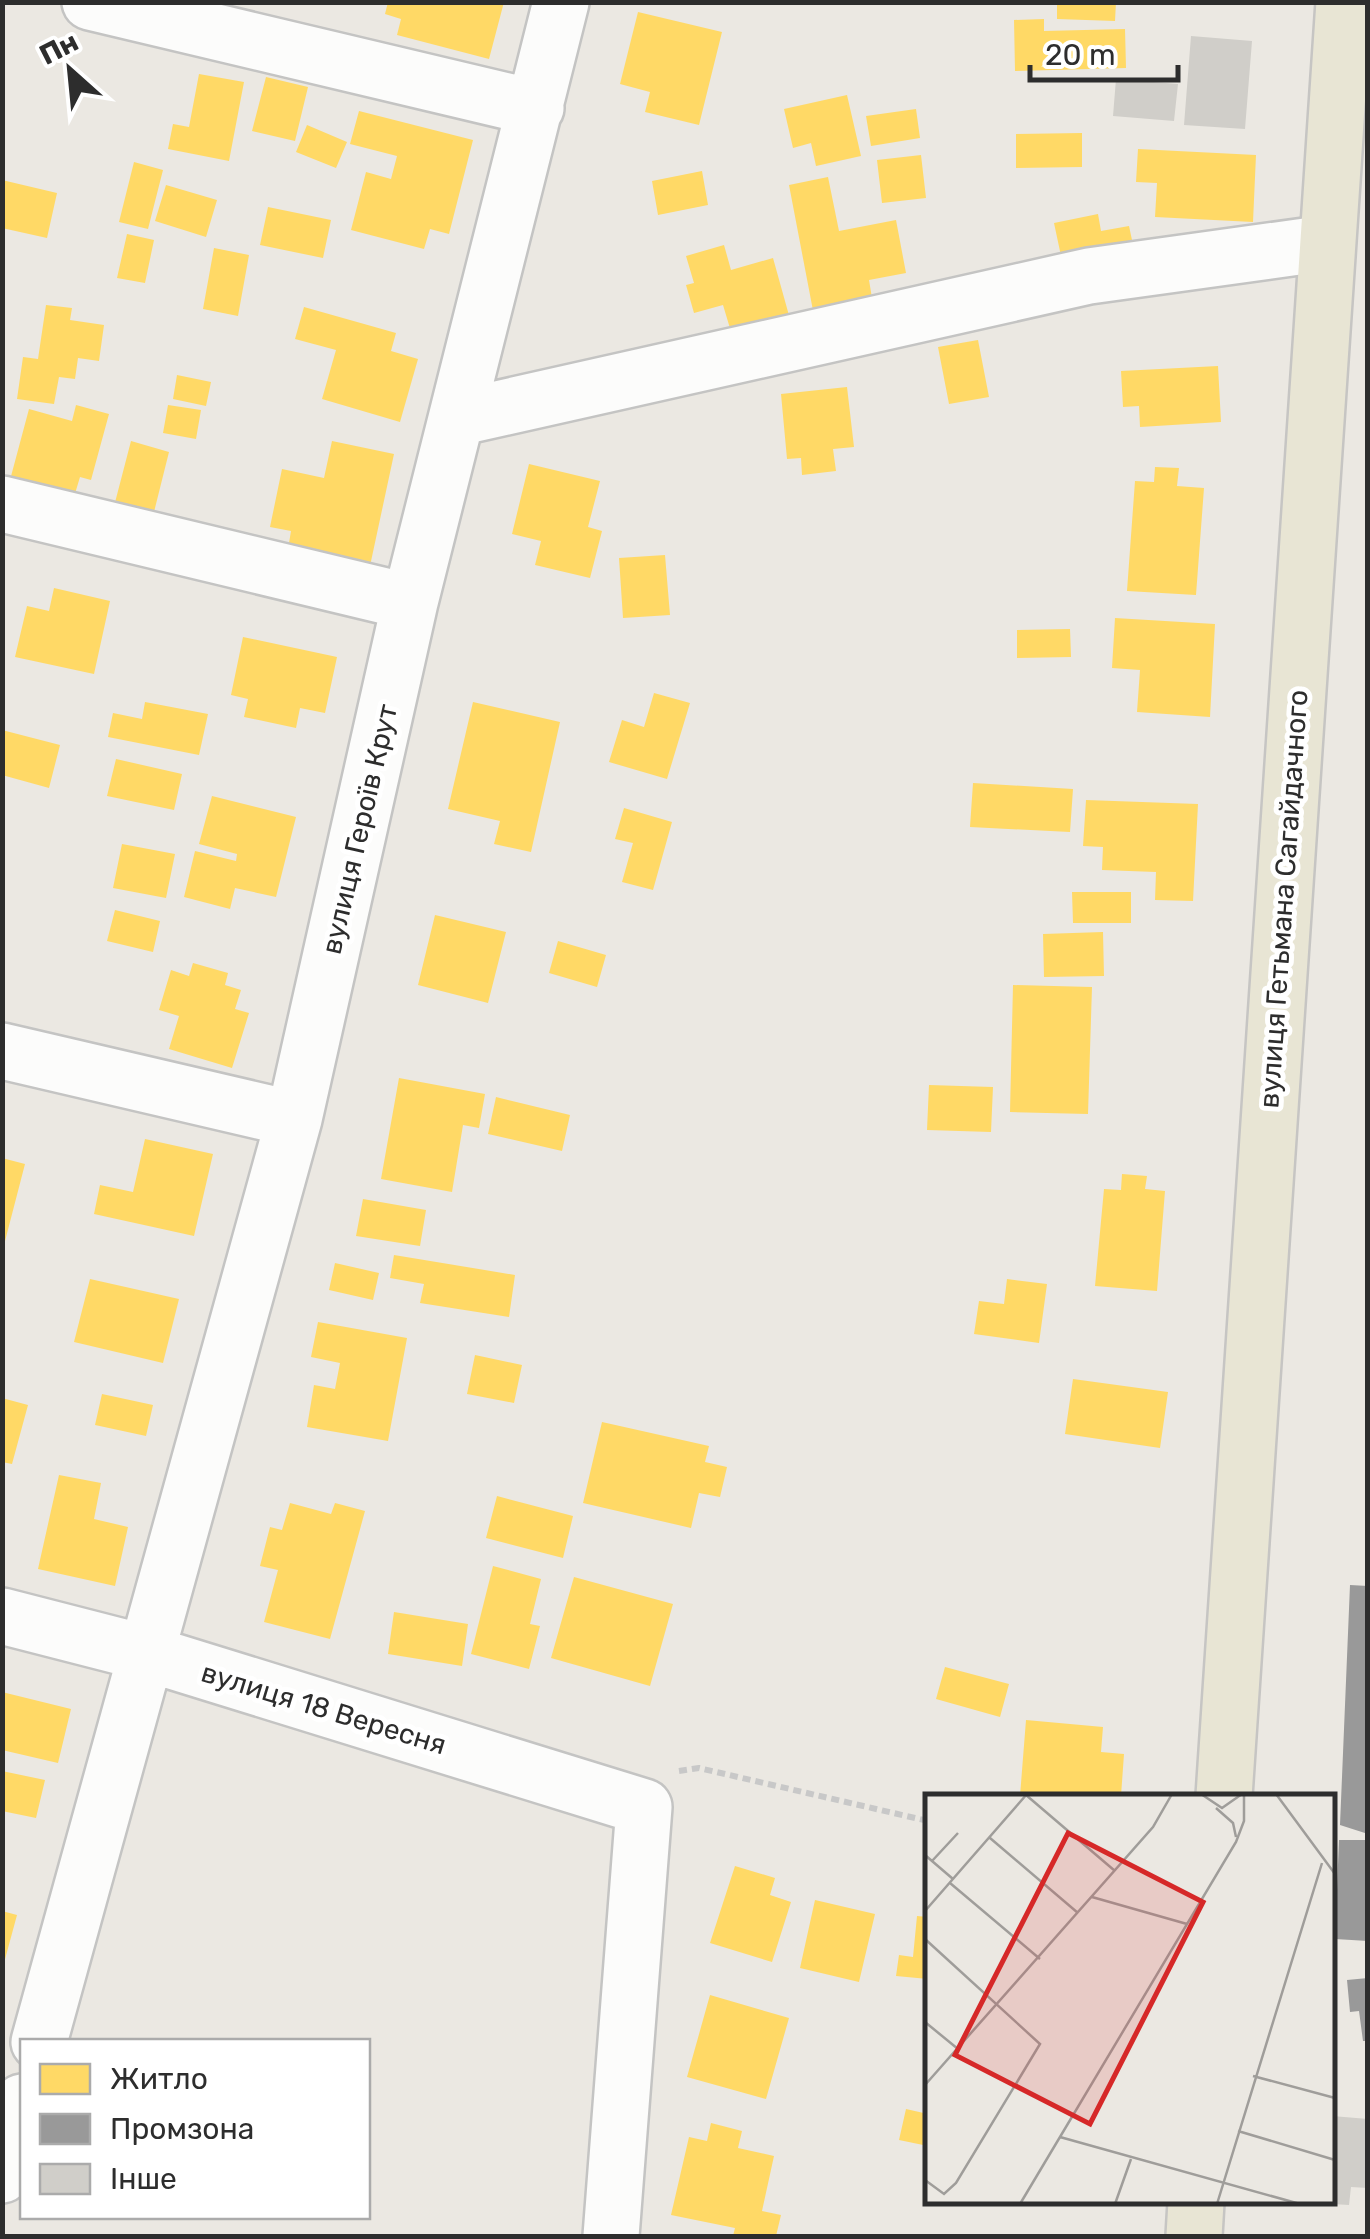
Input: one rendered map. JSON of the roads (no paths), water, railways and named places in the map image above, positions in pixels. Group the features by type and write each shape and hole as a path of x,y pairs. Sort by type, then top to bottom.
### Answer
{"main road":[{"name":"вулиця Гетьмана Сагайдачного","path":"1224,1794 1344,2"},
{"path":"1194,2236 1196,2204"}],"street":[{"path":"90,2 536,108"},
{"name":"вулиця Героїв Крут","path":"40,2039 294,1119 410,602 562,2"},
{"path":"457,418 1088,276 1327,243"},
{"path":"2,504 410,602"},
{"path":"2,1052 294,1119"},
{"name":"вулиця 18 Вересня","path":"2,1616 146,1653 644,1807 611,2236"},
{"path":"2,2175 20,2109"}]}
